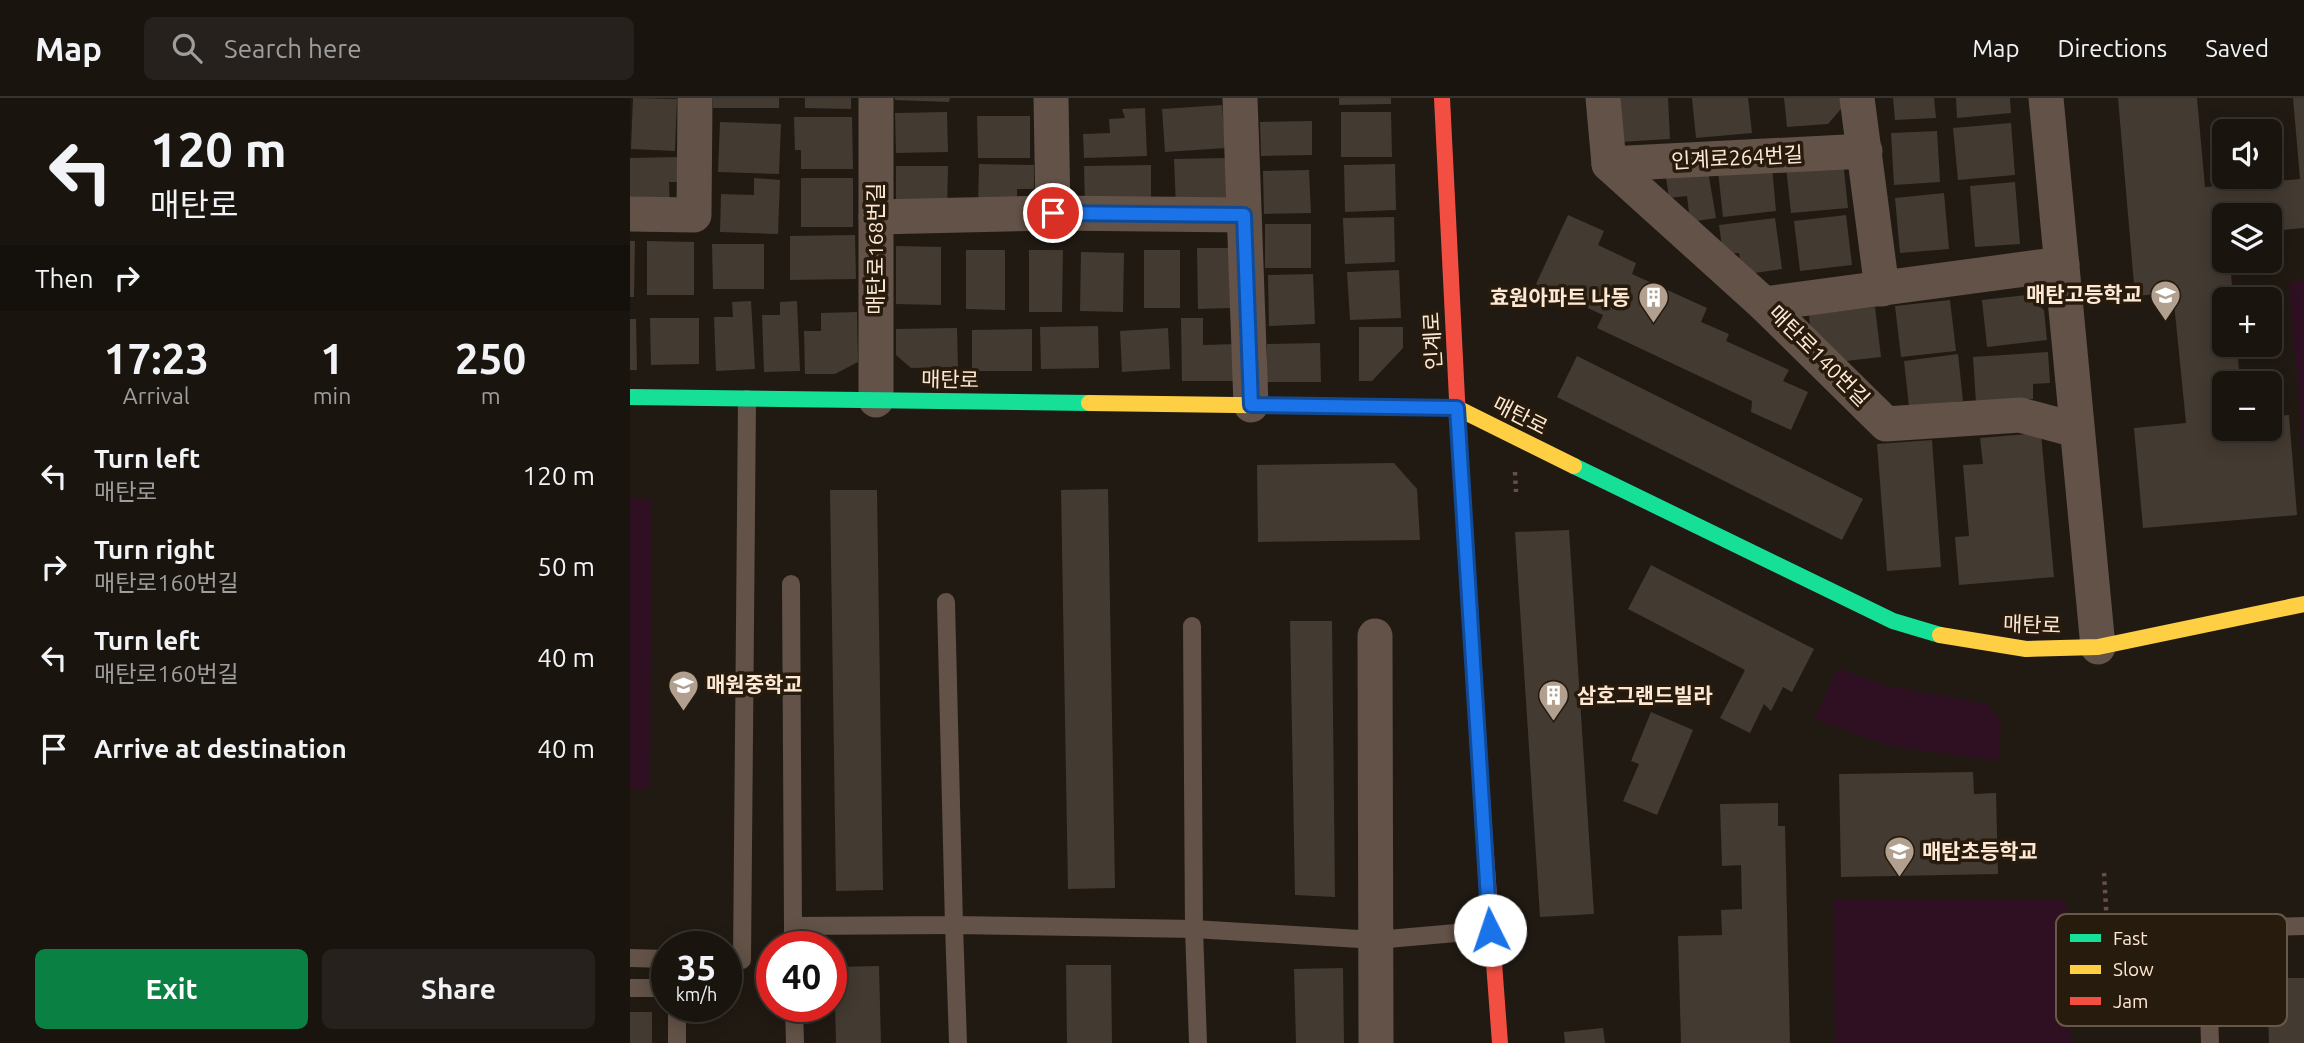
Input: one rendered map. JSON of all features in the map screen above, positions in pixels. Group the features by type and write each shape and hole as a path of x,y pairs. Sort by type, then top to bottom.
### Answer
{"street":[{"path":"630,214 694,215 695,98"},
{"name":"매탄로168번길","path":"876,98 876,400"},
{"path":"1051,98 1053,213"},
{"path":"1240,98 1251,405"},
{"name":"인계로","path":"1443,98 1457,408 1490,930 1500,1043"},
{"path":"1604,98 1609,164 1764,304"},
{"path":"1857,98 1882,289"},
{"path":"2046,98 2098,647"},
{"name":"인계로264번길","path":"1609,164 1865,151"},
{"path":"876,218 1053,213 1244,215"},
{"name":"매탄로140번길","path":"1764,304 2062,264"},
{"name":"매탄로140번길","path":"1764,304 1886,424 2020,415 2076,430"},
{"name":"매탄로","path":"630,397 1457,408 1686,523 1894,621 1952,639 2026,649 2098,647 2304,604"},
{"path":"1375,636 1376,1043"}],"lane":[{"path":"742,960 747,399"},
{"path":"791,584 793,931"},
{"path":"946,602 958,1043"},
{"path":"1192,626 1194,929 1198,1043"},
{"path":"793,926 954,925 1194,929 1376,940 1490,930"},
{"path":"630,958 651,959"},
{"path":"630,988 651,988"},
{"path":"677,1022 677,1043"},
{"path":"794,1022 795,1043"}],"path":[{"path":"2104,873 2106,914"}],"shaded area":[{"path":"2304,280 2304,462 2289,282"},
{"path":"630,498 652,499 650,790 630,790"},
{"path":"1838,668 1887,686 1987,704 2001,722 1998,761 1891,746 1814,719"},
{"path":"1833,900 2066,900 2066,914 2056,914 2056,1026 2070,1026 2071,1043 1835,1043"}],"building":[{"path":"633,98 677,99 675,151 631,149"},
{"path":"713,98 779,98 779,108 713,108"},
{"path":"805,98 851,98 851,109 805,108"},
{"path":"895,98 950,98 949,102"},
{"path":"1339,98 1391,98 1391,104 1339,105"},
{"path":"1617,98 1668,98 1670,139 1620,142"},
{"path":"1692,98 1748,98 1752,133 1696,138"},
{"path":"1784,98 1846,98 1846,103 1828,124 1787,127"},
{"path":"1893,98 1934,98 1936,118 1895,120"},
{"path":"1956,98 2010,98 2011,113 1957,118"},
{"name":"매탄고등학교","path":"2118,98 2197,98 2205,187 2282,189 2282,181 2300,179 2293,98 2304,98 2304,228 2282,230 2282,203 2212,203 2212,273 2231,273 2232,287 2212,287 2212,357 2238,357 2239,371 2212,371 2212,441 2282,441 2282,416 2289,415 2297,515 2143,528 2134,428 2186,423 2173,293 2135,296"},
{"path":"1222,105 1226,148 1165,152 1162,109"},
{"path":"1145,108 1147,156 1084,158 1083,134 1110,133 1109,119 1125,118 1122,109"},
{"path":"947,112 948,152 896,153 895,113"},
{"path":"1341,112 1391,112 1392,157 1341,157"},
{"path":"977,116 1030,116 1030,158 978,158"},
{"path":"794,117 852,117 853,169 801,169 801,150 795,150"},
{"path":"1312,121 1312,155 1261,156 1260,122"},
{"path":"720,122 781,124 779,174 718,172"},
{"path":"2011,123 2015,175 1958,180 1953,128"},
{"path":"1937,131 1940,182 1894,185 1891,133"},
{"path":"678,157 679,182 669,182 670,209 630,209 630,158"},
{"path":"1227,158 1228,198 1176,208 1174,159"},
{"path":"1843,161 1848,208 1791,213 1786,167"},
{"path":"979,164 1034,165 1034,189 1017,189 1017,198 978,209"},
{"path":"1395,164 1396,210 1345,212 1344,165"},
{"path":"1151,165 1151,204 1085,205 1084,166"},
{"path":"896,166 948,166 947,210 896,209"},
{"path":"1772,166 1776,211 1723,217 1718,171"},
{"path":"1309,170 1311,213 1264,214 1263,171"},
{"path":"1708,171 1716,218 1690,222 1687,196 1669,198 1666,177"},
{"path":"754,178 780,180 778,234 720,232 721,194 754,195"},
{"path":"801,178 853,178 853,227 801,227"},
{"path":"2015,182 2020,244 1975,247 1970,186"},
{"path":"1944,193 1949,249 1900,253 1895,198"},
{"name":"효원아파트 나동","path":"1568,215 1604,231 1598,245 1636,263 1632,274 1707,308 1701,322 1729,334 1726,341 1789,370 1783,381 1808,392 1791,430 1751,412 1752,401 1597,328 1603,315 1536,284"},
{"path":"1846,215 1852,265 1800,271 1794,221"},
{"path":"1394,217 1395,262 1345,264 1343,218"},
{"path":"1775,218 1782,269 1742,275 1739,253 1723,254 1719,225"},
{"path":"1265,224 1311,224 1311,268 1265,268"},
{"path":"855,235 856,279 790,280 790,236"},
{"path":"630,241 635,241 634,297 630,297"},
{"path":"647,241 694,242 694,295 647,295"},
{"path":"712,244 764,244 764,289 713,289"},
{"path":"896,246 941,247 941,305 896,304"},
{"path":"1197,248 1230,248 1231,308 1198,309"},
{"path":"966,250 1005,250 1005,310 966,309"},
{"path":"1029,250 1063,250 1062,312 1029,312"},
{"path":"1144,250 1180,250 1180,308 1144,308"},
{"path":"1081,252 1124,253 1123,312 1080,311"},
{"path":"1399,270 1401,318 1350,320 1347,272"},
{"path":"1313,274 1315,324 1269,326 1268,275"},
{"path":"2027,295 2044,310 2047,340 1987,347 1982,300"},
{"path":"1950,300 1956,351 1901,357 1895,306"},
{"path":"751,301 755,369 716,371 714,317 733,317 732,302"},
{"path":"797,301 800,371 764,372 762,315 780,315 780,302"},
{"path":"1875,307 1881,357 1837,362 1811,334 1809,315"},
{"path":"857,312 858,362 835,374 805,374 804,331 821,331 821,313"},
{"path":"650,318 699,318 699,364 651,365"},
{"path":"1181,318 1203,318 1203,345 1237,344 1237,381 1182,381"},
{"path":"630,319 636,319 637,370 630,370"},
{"path":"1098,326 1099,368 1041,369 1040,327"},
{"path":"1359,327 1403,327 1403,348 1372,381 1359,381"},
{"path":"957,328 958,367 911,368 896,355 896,329"},
{"path":"1168,328 1170,369 1122,372 1120,331"},
{"path":"1032,329 1032,371 972,371 972,330"},
{"path":"1320,343 1321,382 1267,382 1267,344"},
{"path":"2048,352 2050,383 2033,384 2033,399 1976,403 1973,357"},
{"path":"1958,354 1963,401 1909,407 1904,361"},
{"path":"1577,356 1863,499 1842,540 1557,397"},
{"path":"2041,433 2054,577 1959,585 1955,537 1969,536 1963,465 1983,464 1980,438"},
{"path":"1932,440 1941,567 1887,571 1877,444"},
{"path":"1394,463 1417,489 1420,540 1258,542 1257,465"},
{"path":"1108,489 1115,888 1068,889 1061,490"},
{"path":"830,490 877,490 883,890 836,891"},
{"name":"삼호그랜드빌라","path":"1569,530 1594,914 1540,917 1515,532"},
{"path":"1651,565 1814,649 1792,692 1783,687 1771,711 1764,704 1750,733 1720,718 1745,670 1628,609"},
{"path":"1290,621 1332,621 1335,897 1295,895"},
{"name":"삼호그랜드빌라","path":"1651,712 1693,730 1657,815 1623,801 1639,764 1631,761"},
{"path":"1973,772 1974,794 1996,793 1998,874 1841,877 1839,774"},
{"path":"1778,803 1778,826 1785,826 1790,1043 1681,1043 1678,936 1722,935 1721,910 1742,909 1741,865 1722,866 1720,804"},
{"path":"1066,965 1111,965 1112,1043 1067,1043"},
{"path":"879,966 881,1043 836,1043 835,1022 847,1022 847,967"},
{"path":"1343,968 1344,1043 1296,1043 1294,969"},
{"path":"2287,978 2304,978 2304,1043 2269,1043 2268,1026 2287,1026"},
{"path":"630,1012 651,1012 652,1043 630,1043"},
{"path":"1603,1028 1605,1043 1565,1043 1564,1032"}],"traffic: fast":[{"path":"630,397 1089,403"},
{"path":"1574,466 1893,621 1940,635"}],"traffic: slow":[{"path":"1089,403 1457,408 1574,466"},
{"path":"1458,419 1481,789"},
{"path":"1940,635 2026,649 2098,647 2304,604"}],"traffic: jam":[{"path":"1442,98 1458,419"},
{"path":"1481,789 1500,1043"}],"place":[{"name":"매탄고등학교","path":"2165,322"},
{"name":"효원아파트 나동","path":"1653,325"},
{"name":"매원중학교","path":"683,712"},
{"name":"삼호그랜드빌라","path":"1554,723"},
{"name":"매탄초등학교","path":"1899,879"}],"route":[{"path":"1053,213 1244,215 1251,405 1457,408 1490,930"}]}
